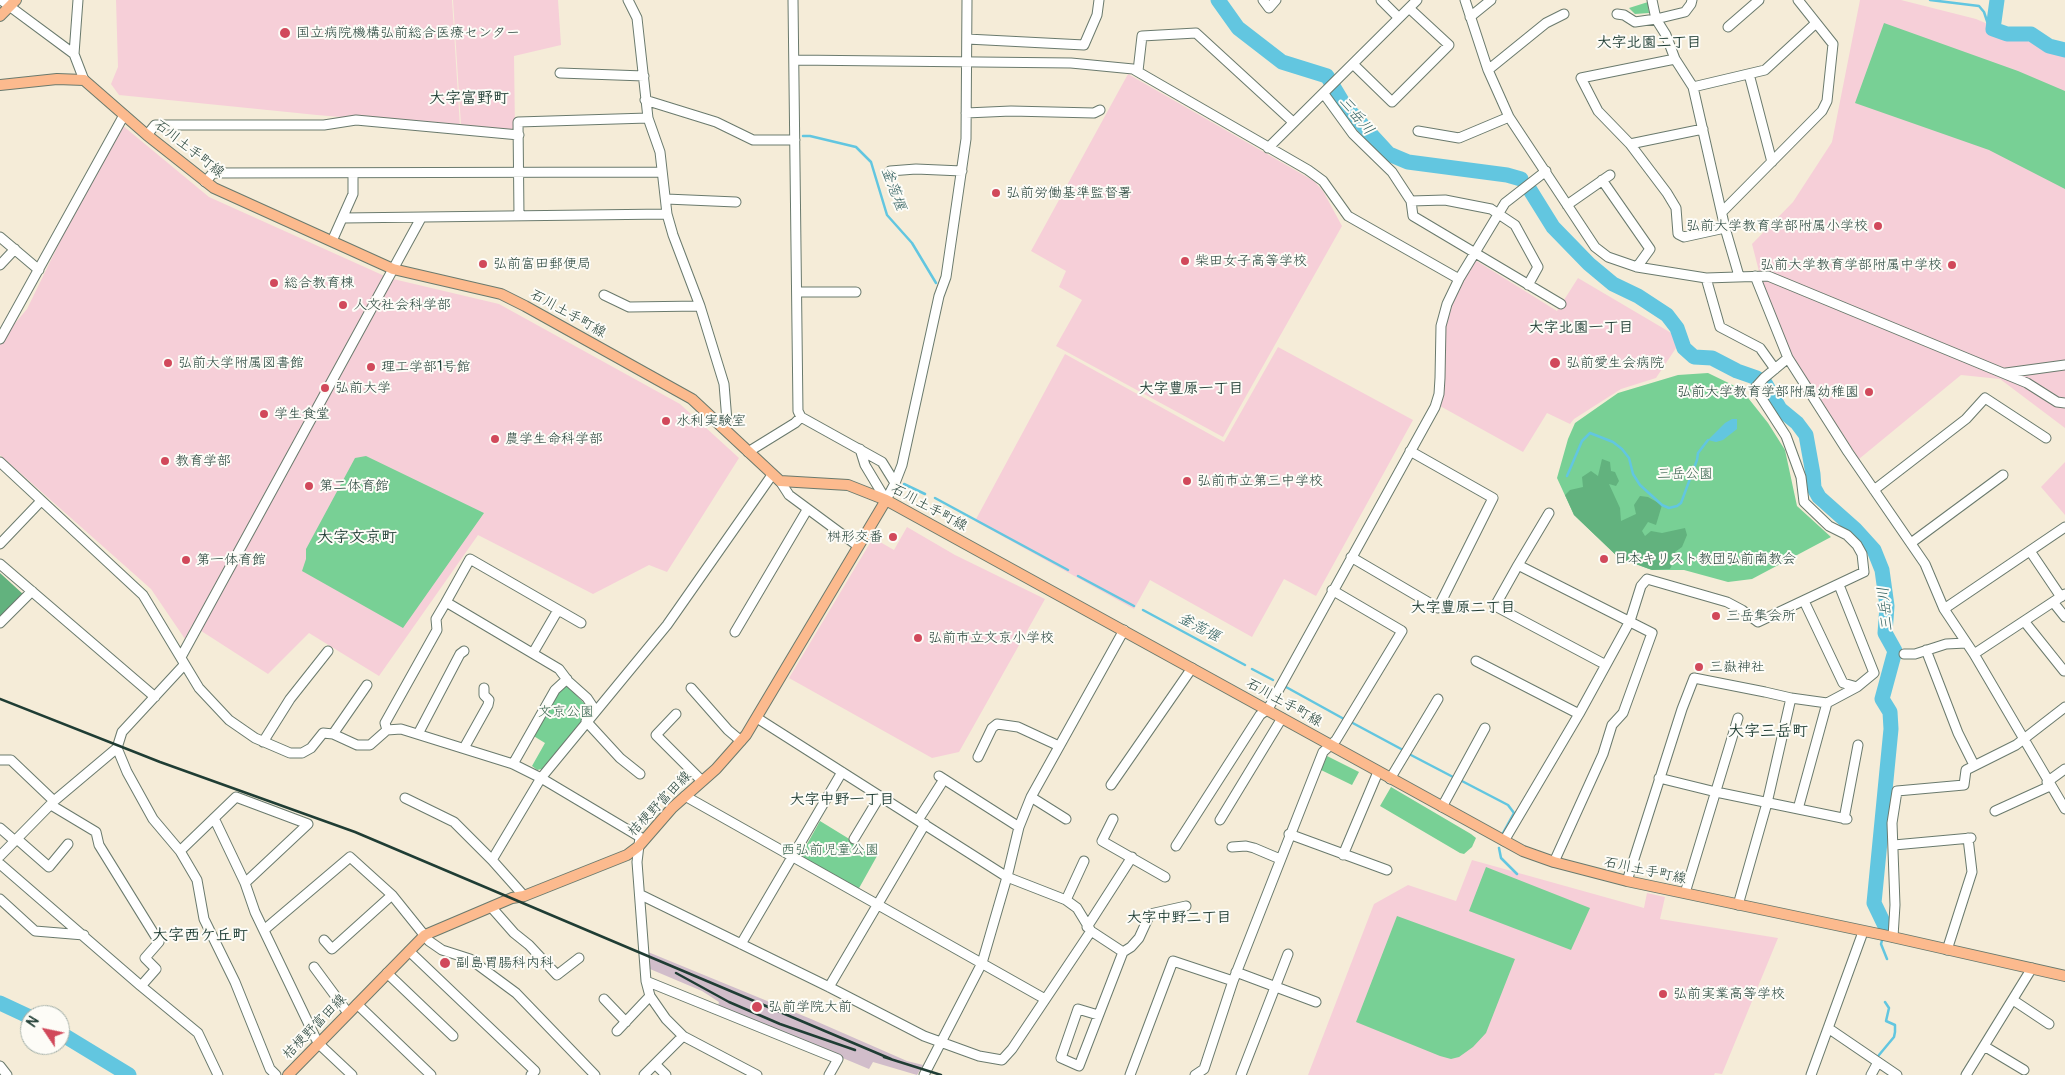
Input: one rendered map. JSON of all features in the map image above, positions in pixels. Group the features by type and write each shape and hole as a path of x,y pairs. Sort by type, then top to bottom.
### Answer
{"main road":[{"path":"0,16 9,2"},
{"path":"0,85 49,79 84,80"},
{"name":"石川土手町線","path":"84,80 147,135 214,188 393,269 501,294 525,306 679,390 692,399 776,478 848,485 886,500 1523,851 1554,862 1627,881 1891,937"},
{"name":"桔梗野富田線","path":"288,1075 408,950 425,935 512,898 524,896 627,855 640,846 672,808 702,781 741,741 757,718 886,500"},
{"path":"1891,937 2065,976"}],"street":[{"path":"78,0 74,54 84,80"},
{"path":"628,0 637,18 645,100 648,118 660,152 667,214 672,236 700,306 724,384 727,421 723,428"},
{"path":"793,0 798,411 801,417 882,462 895,483"},
{"path":"886,500 902,465 939,296 946,277 966,139 968,0"},
{"path":"967,39 1084,44 1097,15 1099,0"},
{"path":"1263,0 1269,8 1276,0"},
{"path":"1381,0 1399,18"},
{"path":"1268,148 1417,0"},
{"path":"1465,0 1488,70 1509,117 1595,247 1608,257 1637,267 1706,278 1768,276 2027,383 2057,402 2065,403"},
{"path":"1470,17 1491,0"},
{"path":"1652,0 1656,19 1666,35 1675,59 1693,87 1725,228 1739,276"},
{"path":"1617,14 1624,15 1634,22 1656,19 1688,10 1692,0"},
{"path":"1728,27 1759,0"},
{"path":"1722,212 1822,111 1827,101 1833,44 1798,0"},
{"path":"9,2 74,54"},
{"path":"1353,64 1392,102 1449,45 1408,8"},
{"path":"1488,70 1546,23 1564,14"},
{"path":"1693,87 1765,70 1816,23"},
{"path":"1138,71 1142,36 1196,33 1293,122"},
{"path":"1675,59 1581,78 1598,111 1630,144 1653,172 1676,208 1678,234 1684,237 1725,228"},
{"path":"794,60 1071,63 1126,67 1138,71 1323,181 1348,216 1459,279"},
{"path":"560,74 644,76"},
{"path":"1749,74 1772,162"},
{"path":"1330,88 1354,134 1392,172 1411,201 1413,216 1561,304"},
{"path":"645,100 716,122 753,140 795,140"},
{"path":"966,113 1011,111 1094,114 1100,110"},
{"path":"0,339 124,114"},
{"path":"1418,131 1458,138 1509,117"},
{"path":"519,216 518,122 648,118"},
{"path":"147,135 155,125 324,125 356,120 519,135"},
{"path":"1630,144 1703,129"},
{"path":"890,170 962,171"},
{"path":"1176,846 1260,715 1268,709 1332,590 1435,407 1439,394 1441,326 1447,304 1459,279 1505,203 1546,171"},
{"path":"205,182 213,173 662,172"},
{"path":"332,241 353,194 353,173"},
{"path":"1567,205 1606,178 1650,249 1637,267"},
{"path":"666,199 736,202"},
{"path":"1411,201 1445,200 1491,209 1514,225 1538,267 1528,285"},
{"path":"343,218 667,214"},
{"path":"0,856 52,803 117,748 122,732 155,697 183,661 421,218"},
{"path":"0,237 39,270"},
{"path":"0,264 15,249"},
{"path":"1755,276 1788,358 1925,564 1944,609 1974,654 2048,784 2065,809"},
{"path":"1706,278 1720,327 1760,348 1775,369"},
{"path":"797,292 856,292"},
{"path":"604,295 630,307 700,306"},
{"path":"1504,841 1606,665 1630,621 1641,586 1647,579 1727,602 1758,622 1864,572 1862,554 1847,535 1829,526 1804,502 1801,478 1786,436 1755,388 1788,358"},
{"path":"2003,373 2065,365"},
{"path":"1874,490 1966,419 1985,398 2046,438"},
{"path":"748,452 795,423 801,417"},
{"path":"860,449 865,465 886,500"},
{"path":"1351,557 1438,608 1493,498 1410,451"},
{"path":"0,462 143,595 199,688 229,720 255,738 290,753 302,753 311,748 323,733 333,734 357,745 370,745 387,730 400,729 514,764 640,837 637,862 646,981 650,996 666,1019 683,1036 758,1075"},
{"path":"1911,544 2003,475"},
{"path":"492,860 541,778 595,710 667,625 776,478 789,495 807,510 858,546"},
{"path":"0,544 42,501"},
{"path":"735,632 807,510"},
{"path":"1549,514 1495,606 1606,665"},
{"path":"1944,609 2065,527"},
{"path":"2030,551 2060,598 2065,617"},
{"path":"387,730 385,723 437,630 436,619 470,558 581,623"},
{"path":"0,564 155,697"},
{"path":"1518,565 1652,633 1623,712 1612,725 1603,754 1554,862"},
{"path":"1627,881 1682,708 1694,678 1827,704 1857,687 1874,673 1839,585"},
{"path":"1195,1075 1204,1069 1234,976 1323,752 1336,740 1402,631 1332,590"},
{"path":"0,623 32,592"},
{"path":"1974,654 2060,598"},
{"path":"1804,601 1843,682 1857,687"},
{"path":"446,602 558,668 587,698 595,710"},
{"path":"534,653 558,610"},
{"path":"2024,621 2064,671"},
{"path":"924,1075 982,963 1007,878 1019,827 1031,797 1124,630"},
{"path":"1904,654 1915,654 1946,644 1966,643"},
{"path":"1926,650 1958,732 1974,765"},
{"path":"263,742 290,699 328,651"},
{"path":"418,734 460,654 464,651"},
{"path":"1476,661 1579,714"},
{"path":"1111,785 1192,668"},
{"path":"514,764 555,690 567,679"},
{"path":"333,734 367,685"},
{"path":"464,748 488,705 489,700 484,694 484,688"},
{"path":"692,688 728,730 741,741"},
{"path":"1738,905 1767,803 1792,698"},
{"path":"1390,779 1438,699"},
{"path":"1798,810 1827,704"},
{"path":"1891,937 1895,905 1892,823 1897,791 1964,785 1966,770 2016,745 2065,707"},
{"path":"676,714 656,735 702,781"},
{"path":"757,718 1007,878 1066,900 1077,908 1089,929 1123,952"},
{"path":"1220,820 1282,718"},
{"path":"1685,893 1738,718"},
{"path":"586,721 620,758 640,774"},
{"path":"978,757 992,728 996,724 1018,726 1059,746"},
{"path":"1442,807 1485,728"},
{"path":"1659,778 1846,819 1858,745"},
{"path":"117,748 127,772 153,819 180,851 198,880 204,919 235,982 270,1068 276,1075"},
{"path":"0,760 10,760 52,803 96,832 98,844 159,942 146,958 156,969 141,986"},
{"path":"1995,811 2048,784 2065,769"},
{"path":"741,944 842,772"},
{"path":"1343,855 1378,772"},
{"path":"829,987 877,906 921,822 940,780 1019,827"},
{"path":"685,796 877,906 1045,999"},
{"path":"854,839 880,796"},
{"path":"180,851 236,797 308,824 245,883"},
{"path":"1031,797 1066,819"},
{"path":"405,798 454,822 524,896"},
{"path":"214,818 245,883 264,930 319,1044 352,1075"},
{"path":"1113,819 1102,841 1165,877"},
{"path":"0,828 49,867 68,844"},
{"path":"1289,834 1387,870"},
{"path":"1894,845 1969,838 1972,872 1947,950"},
{"path":"1232,847 1246,846 1254,848 1280,859"},
{"path":"264,930 350,857 392,895 428,941 442,950 470,959 516,993 595,1075"},
{"path":"641,895 924,1036 979,1056 1002,1060 1012,1049 1045,999 1132,857"},
{"path":"1066,900 1084,861"},
{"path":"0,864 198,1033 218,1075"},
{"path":"324,940 332,949 392,895"},
{"path":"0,899 35,931 84,935"},
{"path":"1098,1014 1078,1009 1061,1058 1079,1066 1123,952 1131,948 1139,938 1150,914 1186,906"},
{"path":"492,908 514,933 529,945 557,975 579,958"},
{"path":"1811,1075 1863,932"},
{"path":"408,950 535,1071 531,1075"},
{"path":"1241,1075 1288,954"},
{"path":"1130,1075 1172,961 1275,987 1316,1002"},
{"path":"314,967 348,1013"},
{"path":"1966,1075 2032,968"},
{"path":"387,973 453,1036"},
{"path":"646,981 838,1059 830,1075"},
{"path":"617,1031 650,996"},
{"path":"604,999 626,1022"},
{"path":"2012,1000 2049,1024"},
{"path":"357,1004 431,1075"},
{"path":"1828,1028 1897,1075"},
{"path":"644,1075 683,1036"},
{"path":"1984,1046 2024,1070"},
{"path":"1872,1075 1878,1062"},
{"path":"655,1064 666,1075"},
{"path":"0,1066 8,1075"}],"shaded area":[{"name":"国立病院機構弘前総合医療センター","path":"116,0 452,0 460,127 119,95 111,84 118,67"},
{"path":"453,0 558,0 561,45 514,56 515,131 461,125"},
{"path":"1860,0 1901,0 1976,19 2065,57 2065,428 2000,379 1961,375 1859,459 1792,356 1764,291 1752,244 1793,202 1832,142"},
{"name":"柴田女子高等学校","path":"1128,74 1314,181 1323,191 1342,226 1223,437 1056,346 1082,300 1059,287 1066,271 1031,251"},
{"name":"弘前大学","path":"122,125 209,197 389,278 499,304 680,404 739,458 667,572 649,565 593,594 478,535 379,676 309,633 268,674 192,625 185,639 151,589 0,455 0,341 27,309 92,176"},
{"name":"弘前愛生会病院","path":"1475,260 1557,311 1578,278 1673,334 1676,348 1656,378 1621,389 1574,419 1570,424 1547,413 1523,452 1440,406 1445,378 1445,328 1454,299 1463,279"},
{"name":"弘前市立第三中学校","path":"1278,347 1413,420 1316,596 1284,579 1252,637 1150,580 1134,609 975,521 1065,354 1224,442"},
{"path":"2065,462 2065,515 2041,487"},
{"name":"弘前市立文京小学校","path":"907,527 955,555 1045,599 959,752 932,758 789,678 873,538 894,550"},
{"path":"1472,860 1644,908 1647,893 1665,897 1660,919 1778,938 1722,1074 1308,1075 1374,904 1408,885 1456,901"},
{"name":"弘前学院大前","path":"648,952 907,1061 923,1065 917,1075 873,1062 869,1069 718,1006 719,1002 702,991 650,969"}],"green space":[{"path":"1648,2 1649,13 1635,14 1629,8"},
{"path":"1884,23 2018,71 2065,91 2065,189 1989,150 1855,103"},
{"name":"三岳公園","path":"1708,373 1741,389 1768,423 1785,450 1797,506 1831,537 1752,579 1728,582 1684,570 1652,570 1619,558 1574,515 1557,478 1568,439 1575,423 1618,393 1678,375"},
{"path":"366,456 484,513 403,628 302,571 306,559 306,549 355,458"},
{"path":"1602,459 1610,462 1611,471 1615,472 1619,481 1616,486 1609,484 1620,508 1621,521 1636,514 1634,505 1640,496 1648,497 1662,505 1656,525 1648,522 1642,531 1645,536 1651,531 1662,533 1685,528 1687,535 1682,547 1675,552 1676,558 1670,569 1652,570 1619,558 1574,515 1565,495 1570,490 1583,487 1582,477 1591,471 1598,476"},
{"path":"0,573 24,595 0,619"},
{"name":"文京公園","path":"563,686 567,686 589,708 589,712 542,769 537,770 532,766 545,743 532,735 557,692"},
{"path":"1327,756 1359,772 1352,785 1321,770"},
{"path":"1391,787 1471,834 1476,838 1472,847 1464,854 1460,853 1380,806"},
{"name":"西弘前児童公園","path":"820,821 877,856 858,890 804,858 802,853"},
{"path":"1486,867 1590,908 1571,950 1469,911"},
{"path":"1397,916 1515,959 1486,1033 1473,1047 1459,1057 1451,1059 1440,1056 1356,1022"}],"water":[{"path":"1732,419 1737,419 1737,429 1723,440 1716,442 1708,440 1725,423"}],"waterway":[{"name":"三岳川","path":"1218,0 1238,28 1282,62 1327,76 1345,106 1389,154 1408,162 1507,175 1521,179"},
{"path":"1930,0 1979,6 1984,12 1988,24 1993,29"},
{"path":"1997,0 1993,29 2007,34 2031,34 2049,46 2065,50"},
{"name":"釜萢堰","path":"803,136 856,147 871,162 887,215 912,243 936,283"},
{"name":"三岳川","path":"1530,190 1553,227 1589,264 1613,284 1638,296 1667,315 1677,328 1684,348 1694,357 1712,358 1737,371 1757,378"},
{"name":"三岳川","path":"1765,383 1780,409 1797,423 1806,435 1814,488 1819,497 1855,529 1874,550 1882,570 1887,606 1885,633 1895,651 1882,699 1890,712 1891,729 1874,903 1886,928"},
{"path":"1567,476 1582,441 1590,433 1613,442 1622,449 1629,458 1633,474 1640,485 1662,505 1669,508 1677,506 1681,503 1698,453 1708,440"},
{"name":"釜萢堰","path":"904,484 925,494"},
{"name":"釜萢堰","path":"935,498 1068,570"},
{"name":"釜萢堰","path":"1078,576 1134,606"},
{"name":"釜萢堰","path":"1143,610 1245,665"},
{"name":"釜萢堰","path":"1252,669 1273,680"},
{"name":"釜萢堰","path":"1286,687 1344,719"},
{"name":"釜萢堰","path":"1349,721 1403,750"},
{"name":"釜萢堰","path":"1409,754 1455,778"},
{"name":"釜萢堰","path":"1460,780 1508,805 1514,813 1503,833"},
{"name":"釜萢堰","path":"1499,848 1501,858 1517,874"},
{"path":"1883,937 1881,944 1887,959"},
{"path":"1879,1055 1894,1037 1895,1032 1895,1025 1886,1021 1889,1008 1885,1002"},
{"path":"0,1003 20,1012"},
{"path":"70,1039 129,1075"}],"railway":[{"path":"0,699 160,762 355,832 891,1059"},
{"path":"676,973 729,1002 780,1024 855,1050"},
{"path":"884,1057 941,1075"}],"place":[{"name":"国立病院機構弘前総合医療センター","path":"285,33"},
{"name":"弘前労働基準監督署","path":"996,193"},
{"name":"弘前大学教育学部附属小学校","path":"1878,226"},
{"name":"柴田女子高等学校","path":"1185,261"},
{"name":"弘前富田郵便局","path":"483,264"},
{"name":"弘前大学教育学部附属中学校","path":"1952,265"},
{"name":"総合教育棟","path":"274,283"},
{"name":"人文社会科学部","path":"343,305"},
{"name":"弘前大学附属図書館","path":"168,363"},
{"name":"弘前愛生会病院","path":"1555,363"},
{"name":"理工学部1号館","path":"371,367"},
{"name":"弘前大学","path":"325,388"},
{"name":"弘前大学教育学部附属幼稚園","path":"1869,392"},
{"name":"学生食堂","path":"264,414"},
{"name":"水利実験室","path":"666,421"},
{"name":"農学生命科学部","path":"495,439"},
{"name":"教育学部","path":"165,461"},
{"name":"弘前市立第三中学校","path":"1187,481"},
{"name":"第二体育館","path":"309,486"},
{"name":"桝形交番","path":"893,537"},
{"name":"日本キリスト教団弘前南教会","path":"1604,559"},
{"name":"第一体育館","path":"186,560"},
{"name":"三岳集会所","path":"1716,616"},
{"name":"弘前市立文京小学校","path":"918,638"},
{"name":"三嶽神社","path":"1699,667"},
{"name":"副島胃腸科内科","path":"445,963"},
{"name":"弘前実業高等学校","path":"1663,994"},
{"name":"弘前学院大前","path":"757,1007"}],"district":[{"name":"大字北園二丁目","path":"1649,43"},
{"name":"大字富野町","path":"469,99"},
{"name":"大字北園一丁目","path":"1581,328"},
{"name":"大字豊原一丁目","path":"1191,389"},
{"name":"大字文京町","path":"357,538"},
{"name":"大字豊原二丁目","path":"1463,608"},
{"name":"大字三岳町","path":"1768,732"},
{"name":"大字中野一丁目","path":"842,800"},
{"name":"大字中野二丁目","path":"1179,918"},
{"name":"大字西ケ丘町","path":"200,936"}]}
